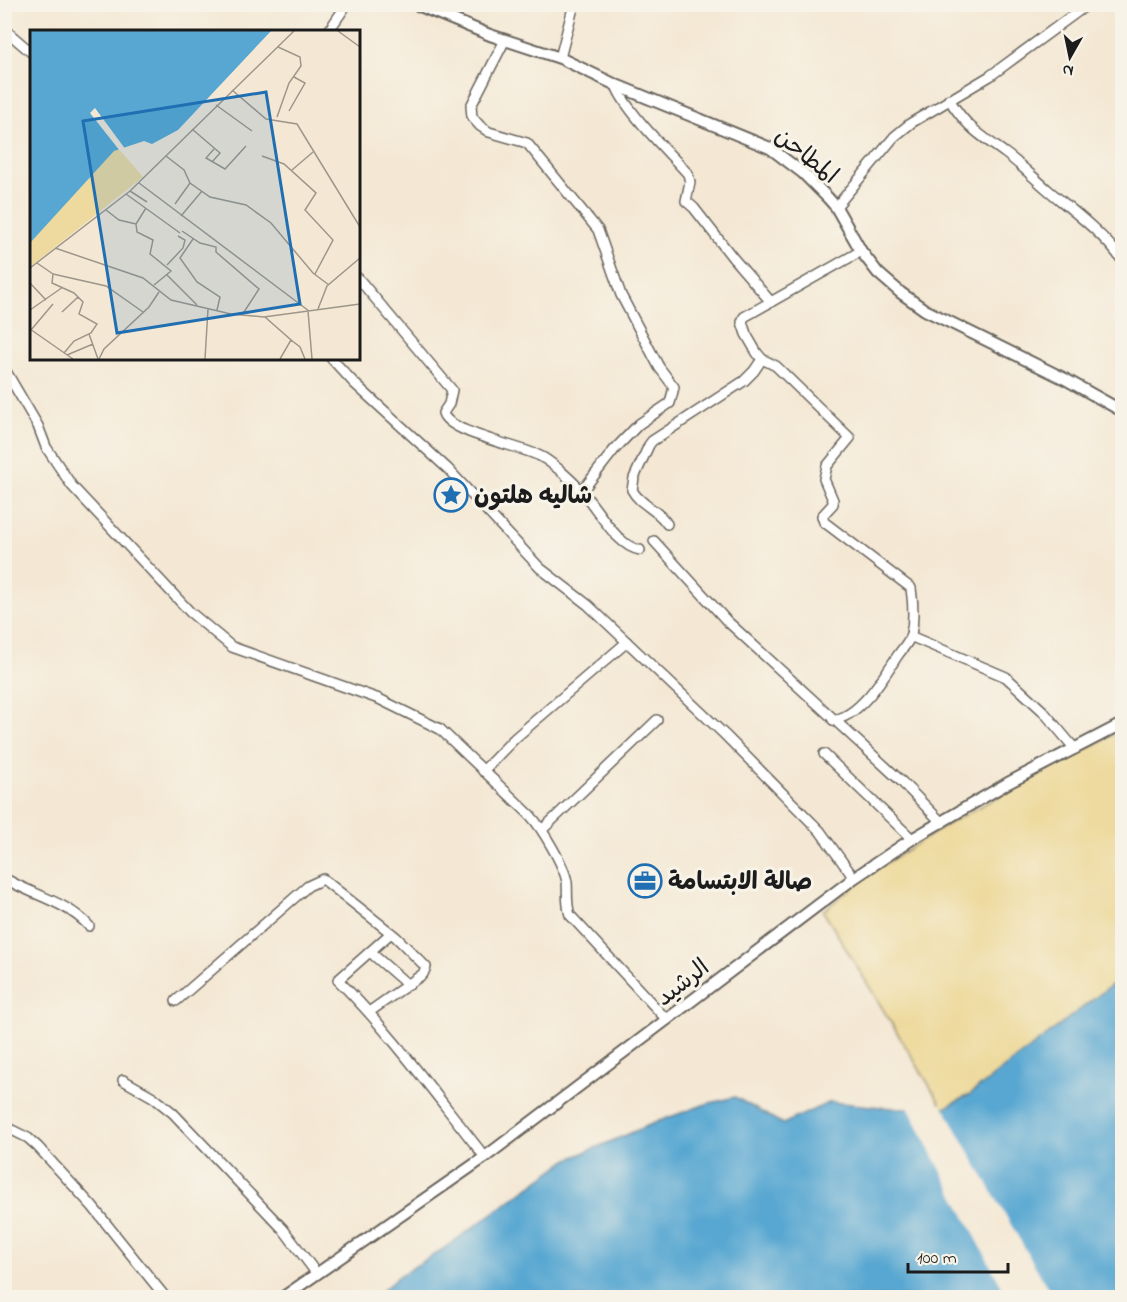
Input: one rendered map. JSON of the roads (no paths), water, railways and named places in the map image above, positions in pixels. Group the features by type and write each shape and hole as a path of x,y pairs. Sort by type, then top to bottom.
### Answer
{"main road":[{"name":"المطاحن","path":"415,4 505,40 560,58 616,85 770,148 803,173 836,207 861,251 879,273 901,293 925,310 1065,379 1122,411"},
{"name":"الرشيد","path":"282,1298 484,1157 854,878 912,839 1008,783 1122,724"}],"street":[{"path":"329,30 346,4"},
{"path":"560,58 573,4"},
{"path":"836,207 894,137 911,123 990,75 1088,4"},
{"path":"4,29 30,51"},
{"path":"505,40 471,106 472,117 489,132 527,143 598,230 621,295 660,367 674,387 670,404 639,424 614,450 582,491"},
{"path":"616,85 634,114 688,174 690,182 686,201 771,302"},
{"path":"949,99 970,128 1005,153 1059,198 1122,260"},
{"path":"833,720 846,717 863,703 910,636 911,588 822,519 833,500 824,479 827,466 850,438 776,366 762,359 746,334 742,322 744,317 861,251"},
{"path":"360,280 452,390 449,404 443,413 448,422 542,457 582,491 619,538 630,548 640,550"},
{"path":"667,525 663,518 643,503 632,490 634,478 649,446 652,441 744,381 762,359"},
{"path":"333,360 354,383 448,469 540,568 588,605 724,735 820,831 854,878"},
{"path":"4,368 38,426 46,447 72,486 190,612 232,647 379,699 440,729 530,815 543,830 566,880 566,902 570,915 668,1020"},
{"path":"654,541 726,620 901,781 942,823"},
{"path":"910,636 1006,677 1043,711 1075,749"},
{"path":"483,771 515,738 627,642"},
{"path":"543,830 657,720"},
{"path":"824,754 912,839"},
{"path":"4,878 67,908 89,926"},
{"path":"176,1001 308,886 323,879 391,933 426,967 425,972 369,1012"},
{"path":"391,933 338,980 369,1012 484,1157"},
{"path":"370,952 408,985"},
{"path":"123,1080 153,1097 173,1113 282,1229 317,1274"},
{"path":"4,1126 28,1138 38,1147 90,1204 166,1298"}],"water":[{"path":"1122,977 1122,1297 374,1298 399,1276 440,1251 567,1160 659,1121 706,1104 735,1097 783,1124 830,1102 893,1108 946,1107 969,1095"}],"place":[{"name":"شاليه هلتون","path":"451,495"},
{"name":"صالة الابتسامة","path":"645,881"}]}
